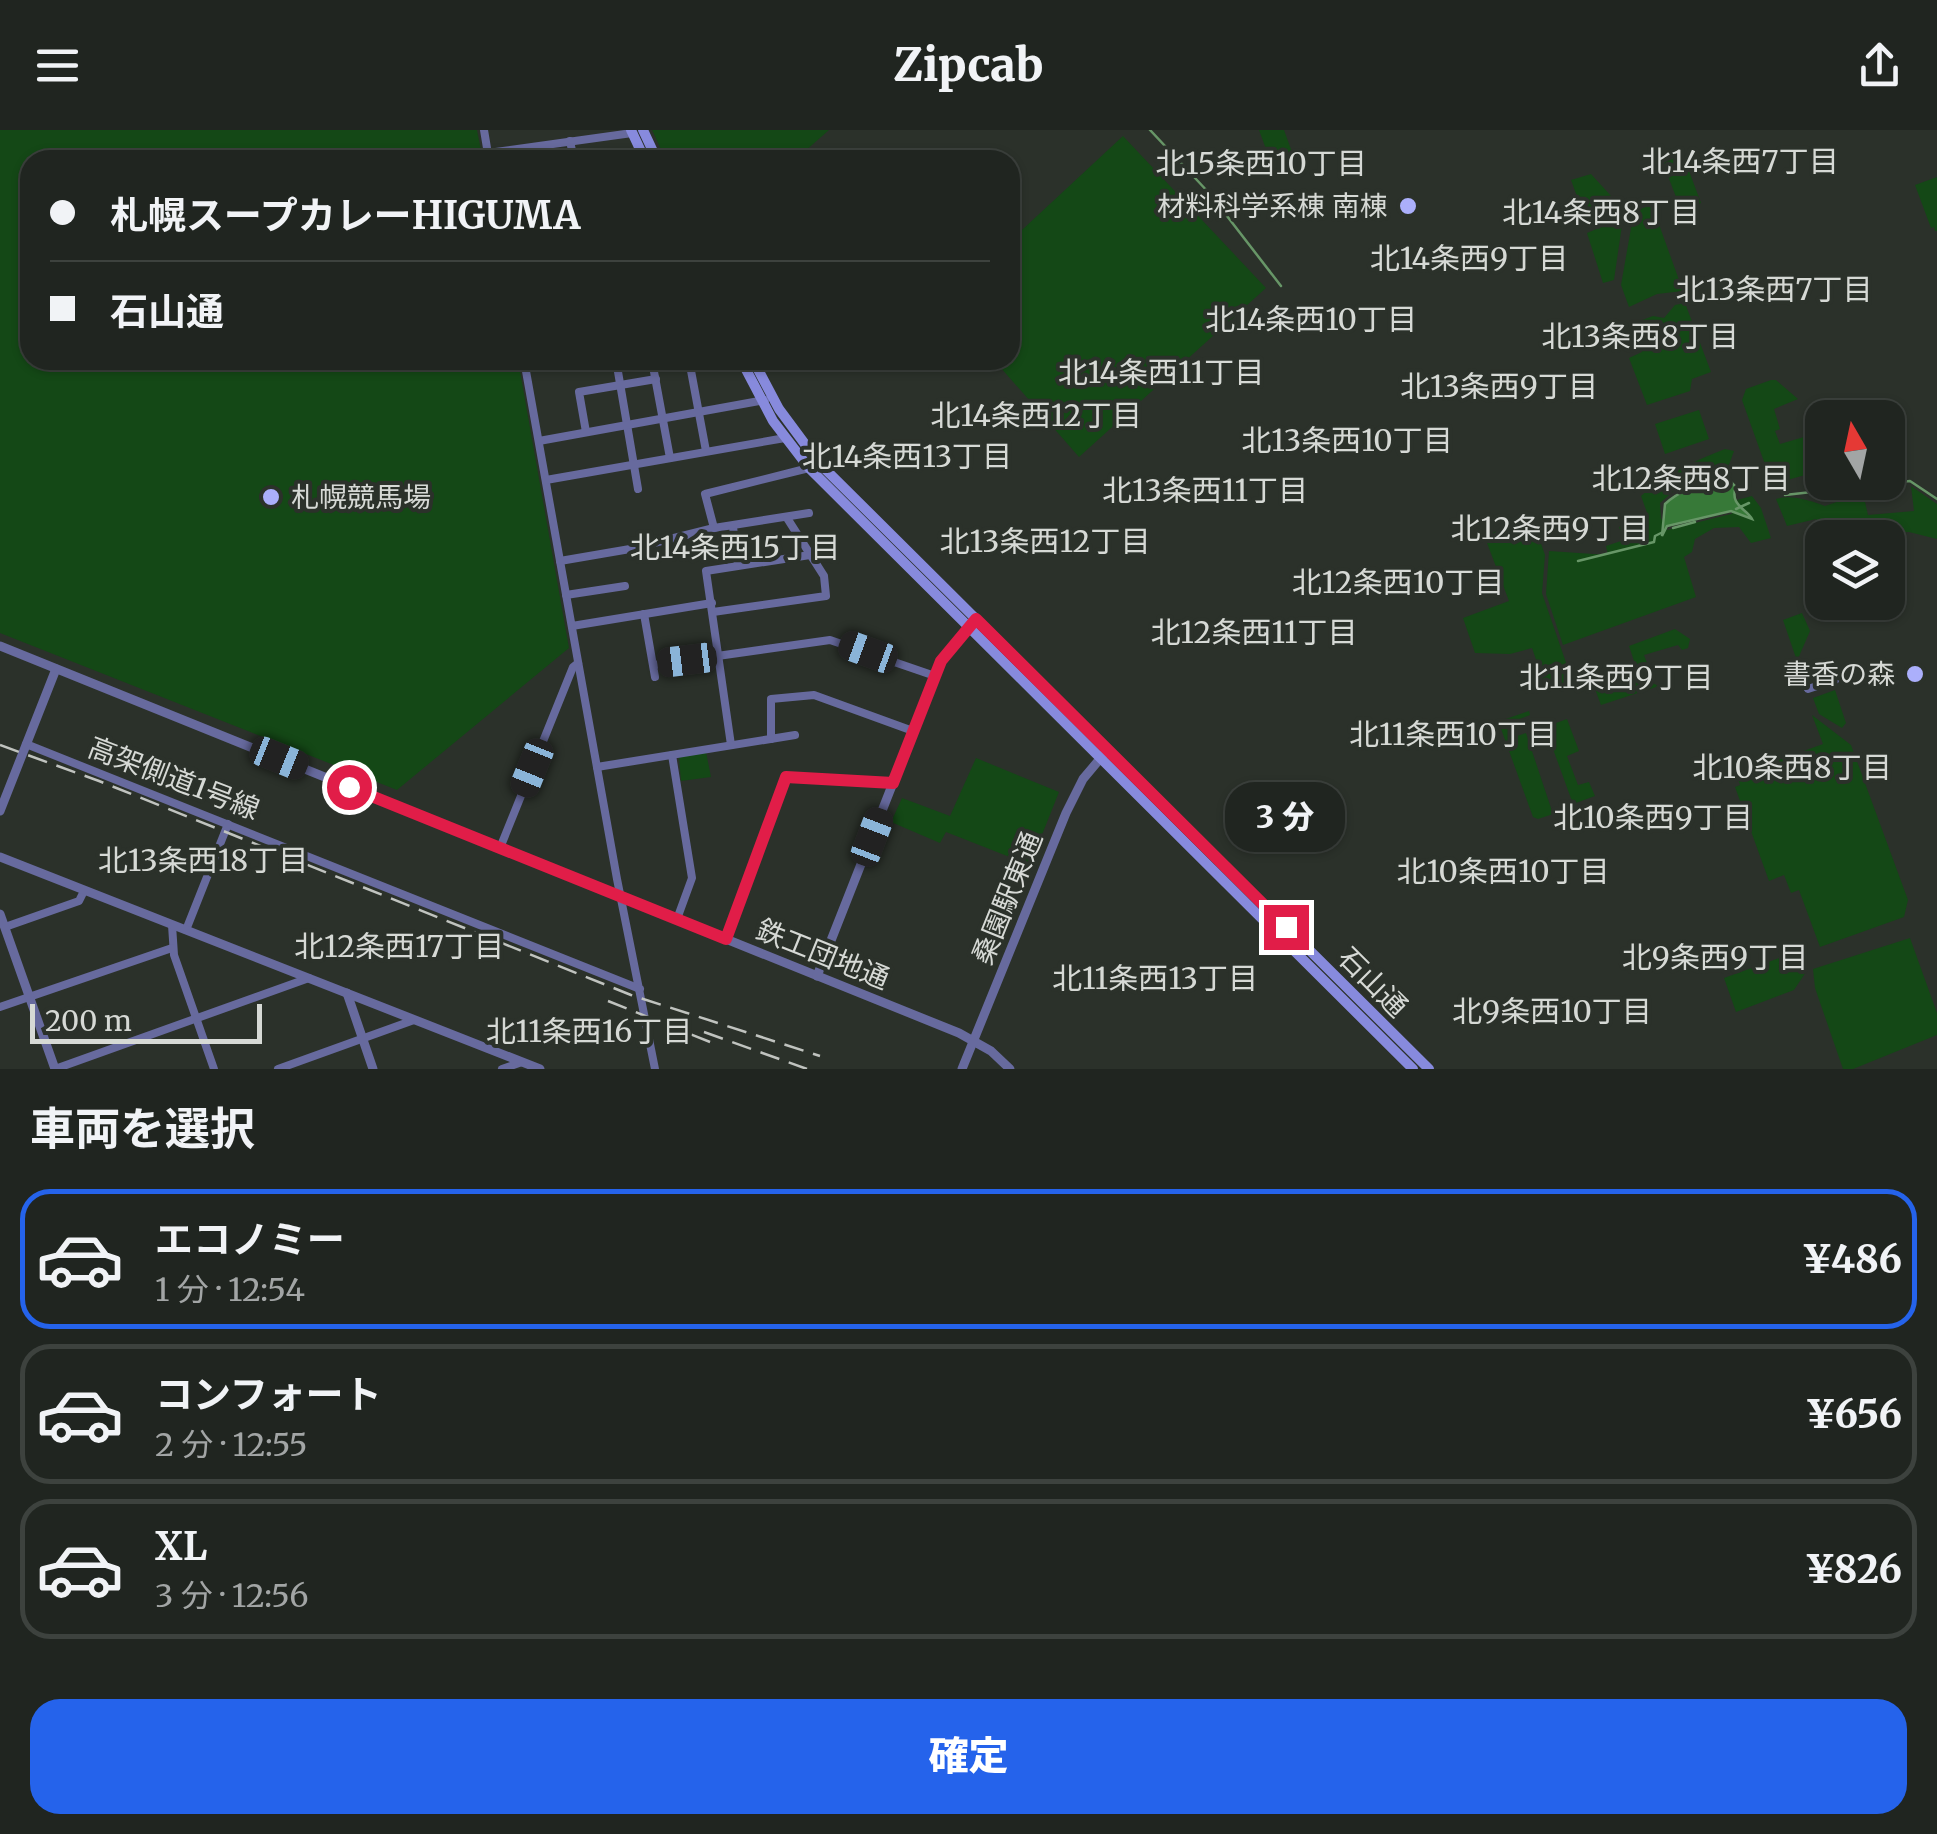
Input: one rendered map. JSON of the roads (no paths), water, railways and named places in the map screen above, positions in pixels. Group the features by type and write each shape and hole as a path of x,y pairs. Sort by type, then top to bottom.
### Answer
{"main road":[{"name":"石山通","path":"747,370 785,438 809,468 972,623"},
{"name":"石山通","path":"756,370 766,400 819,463 1413,1069"},
{"name":"石山通","path":"1103,754 1430,1069"}],"street":[{"path":"521,150 590,134 635,131"},
{"path":"570,141 572,150"},
{"path":"526,370 655,1069"},
{"path":"618,370 638,489"},
{"path":"654,370 670,458"},
{"path":"691,370 706,451"},
{"path":"586,432 579,392 656,378"},
{"path":"539,440 766,400"},
{"path":"546,480 785,438"},
{"path":"714,528 705,494 809,468"},
{"path":"560,561 714,528 809,514"},
{"path":"572,626 644,614 826,596 824,576 788,518"},
{"path":"733,527 738,565"},
{"path":"731,745 706,571 810,555"},
{"path":"566,596 625,586"},
{"path":"644,614 655,677"},
{"path":"817,976 934,676 950,647 972,623"},
{"path":"654,664 838,641 934,676"},
{"name":"鉄工団地通","path":"0,646 975,1042 1010,1069"},
{"path":"500,848 578,663"},
{"path":"0,810 56,669"},
{"path":"1808,689 1835,680"},
{"path":"771,739 771,699 807,694 913,731"},
{"path":"597,767 795,734"},
{"name":"高架側道1号線","path":"26,744 640,989"},
{"name":"桑園駅東通","path":"962,1069 1066,812 1083,779 1103,754"},
{"path":"672,755 692,878 677,919"},
{"path":"726,939 786,777 893,783"},
{"path":"186,930 228,824"},
{"path":"0,857 531,1066"},
{"path":"5,928 79,901 84,890"},
{"path":"0,914 55,1069 309,978"},
{"path":"172,924 172,948 214,1069"},
{"path":"0,1007 172,948"},
{"path":"346,993 373,1069"},
{"path":"278,1069 414,1020"},
{"path":"502,1069 531,1066"}],"waterway":[{"path":"1150,130 1210,194 1281,286"},
{"path":"1785,495 1910,481 1937,499"},
{"path":"1736,509 1749,503"},
{"path":"1673,528 1695,522"},
{"path":"1578,561 1654,542 1655,536 1663,532"}],"railway":[{"path":"0,745 631,995 820,1056"},
{"path":"608,1001 715,1044"},
{"path":"704,1032 807,1069"}],"place":[{"name":"材料科学系棟 南棟","path":"1408,206"},
{"name":"札幌競馬場","path":"271,497"},
{"name":"書香の森","path":"1915,674"}],"district":[{"name":"北14条西7丁目","path":"1740,162"},
{"name":"北15条西10丁目","path":"1261,164"},
{"name":"北14条西8丁目","path":"1601,213"},
{"name":"北14条西9丁目","path":"1469,259"},
{"name":"北13条西7丁目","path":"1774,290"},
{"name":"北14条西10丁目","path":"1311,320"},
{"name":"北13条西8丁目","path":"1640,337"},
{"name":"北14条西11丁目","path":"1161,373"},
{"name":"北13条西9丁目","path":"1499,387"},
{"name":"北14条西12丁目","path":"1036,416"},
{"name":"北13条西10丁目","path":"1347,441"},
{"name":"北14条西13丁目","path":"907,457"},
{"name":"北12条西8丁目","path":"1691,479"},
{"name":"北13条西11丁目","path":"1205,491"},
{"name":"北12条西9丁目","path":"1550,529"},
{"name":"北13条西12丁目","path":"1045,542"},
{"name":"北14条西15丁目","path":"735,548"},
{"name":"北12条西10丁目","path":"1398,583"},
{"name":"北12条西11丁目","path":"1254,633"},
{"name":"北11条西9丁目","path":"1616,678"},
{"name":"北11条西10丁目","path":"1453,735"},
{"name":"北10条西8丁目","path":"1792,768"},
{"name":"北10条西9丁目","path":"1653,818"},
{"name":"北13条西18丁目","path":"203,861"},
{"name":"北10条西10丁目","path":"1503,872"},
{"name":"北12条西17丁目","path":"399,947"},
{"name":"北9条西9丁目","path":"1715,958"},
{"name":"北11条西13丁目","path":"1155,979"},
{"name":"北9条西10丁目","path":"1552,1012"},
{"name":"北11条西16丁目","path":"589,1032"}]}
